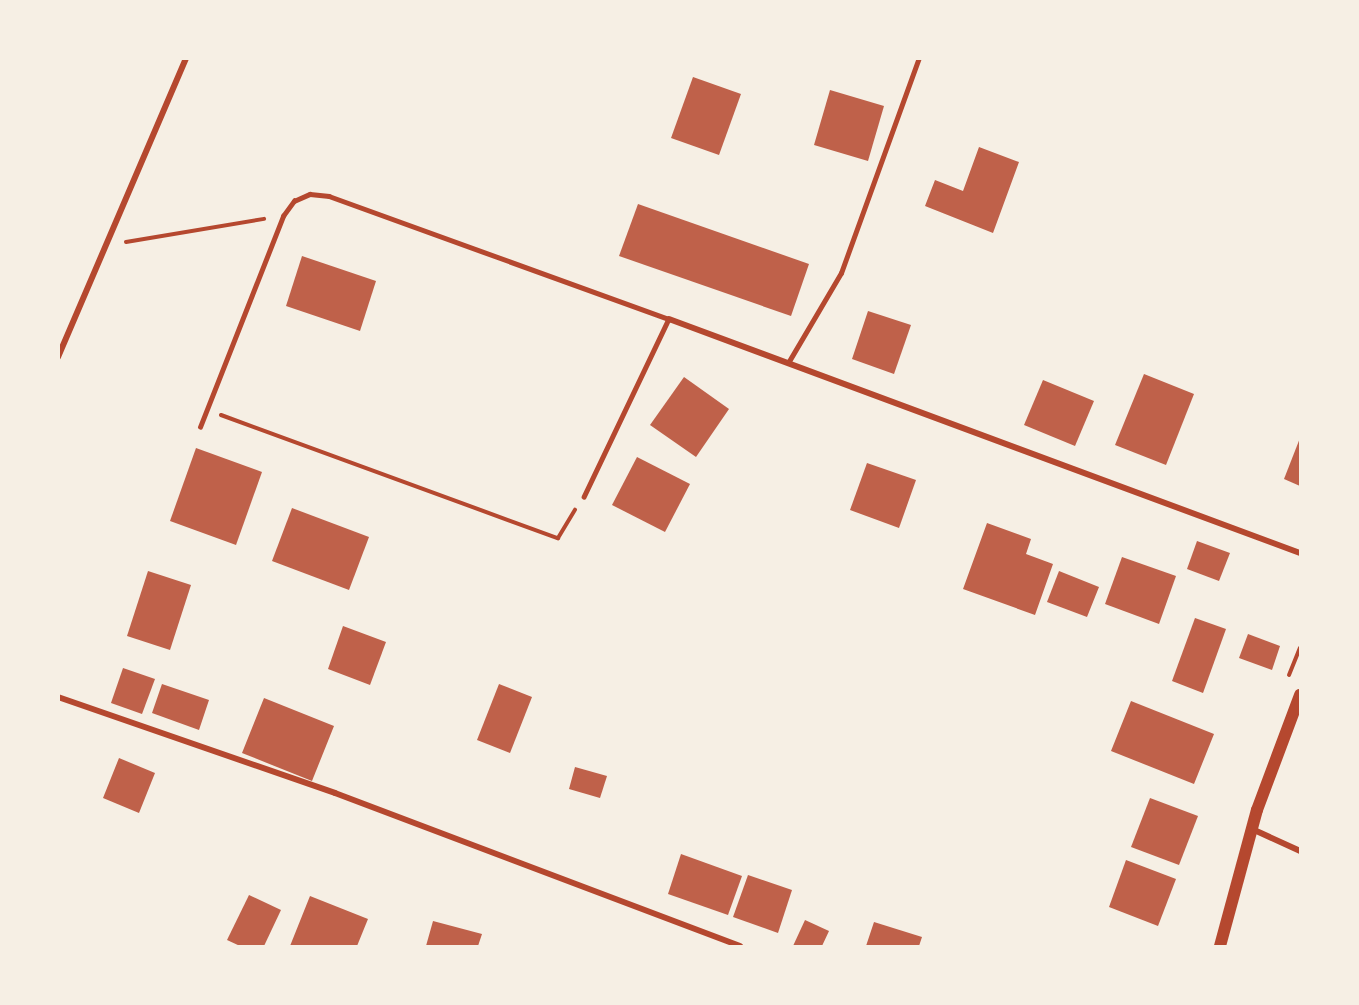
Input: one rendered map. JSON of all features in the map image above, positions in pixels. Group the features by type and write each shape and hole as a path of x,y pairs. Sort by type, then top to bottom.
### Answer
{"main road":[{"path":"1220,946 1251,829 1300,695"}],"street":[{"path":"58,357 186,58"},
{"path":"669,319 1300,553"},
{"path":"58,697 335,793 740,946"},
{"path":"1251,829 1300,851"}],"lane":[{"path":"788,363 841,273 919,58"},
{"path":"200,427 282,216 294,201 310,194 329,196 669,319 584,497"}],"path":[{"path":"106,245 282,216"},
{"path":"207,410 558,538 584,497"}],"building":[{"path":"693,77 741,94 719,155 671,138"},
{"path":"830,90 884,106 868,161 814,145"},
{"path":"979,147 1019,162 993,233 925,206 935,180 963,191"},
{"path":"638,204 809,264 791,316 619,256"},
{"path":"302,256 376,281 360,331 286,306"},
{"path":"868,311 911,325 894,374 852,359"},
{"path":"1144,374 1194,394 1166,465 1115,445"},
{"path":"684,377 729,409 696,457 650,425"},
{"path":"1043,380 1094,401 1075,446 1024,425"},
{"path":"1300,438 1300,486 1284,479"},
{"path":"196,448 262,472 236,545 170,521"},
{"path":"637,457 690,484 665,532 612,505"},
{"path":"867,463 916,480 899,528 850,510"},
{"path":"292,508 369,537 349,590 272,561"},
{"path":"987,523 1031,539 1026,554 1053,564 1035,615 963,589"},
{"path":"1197,541 1230,553 1219,581 1187,569"},
{"path":"1122,557 1176,576 1159,624 1105,604"},
{"path":"148,571 191,585 170,650 127,636"},
{"path":"1059,571 1099,587 1087,617 1047,602"},
{"path":"1195,618 1226,629 1203,693 1172,681"},
{"path":"343,626 386,642 370,685 328,669"},
{"path":"1248,634 1280,646 1272,670 1239,658"},
{"path":"123,668 155,679 142,714 111,703"},
{"path":"162,684 209,700 199,730 152,713"},
{"path":"499,684 532,697 510,753 477,740"},
{"path":"264,698 334,726 312,781 242,753"},
{"path":"1131,701 1214,734 1194,784 1111,751"},
{"path":"119,758 155,773 139,813 103,798"},
{"path":"575,767 607,776 600,798 569,789"},
{"path":"1150,798 1198,816 1179,865 1131,847"},
{"path":"681,854 742,876 728,915 668,894"},
{"path":"1126,860 1176,879 1158,926 1109,907"},
{"path":"748,875 792,890 778,933 733,917"},
{"path":"249,895 281,910 264,946 240,946 227,940"},
{"path":"310,896 368,919 357,946 290,946"},
{"path":"805,920 829,931 822,946 793,946"},
{"path":"433,921 482,934 478,946 426,946"},
{"path":"874,922 922,937 919,946 866,946"}]}
